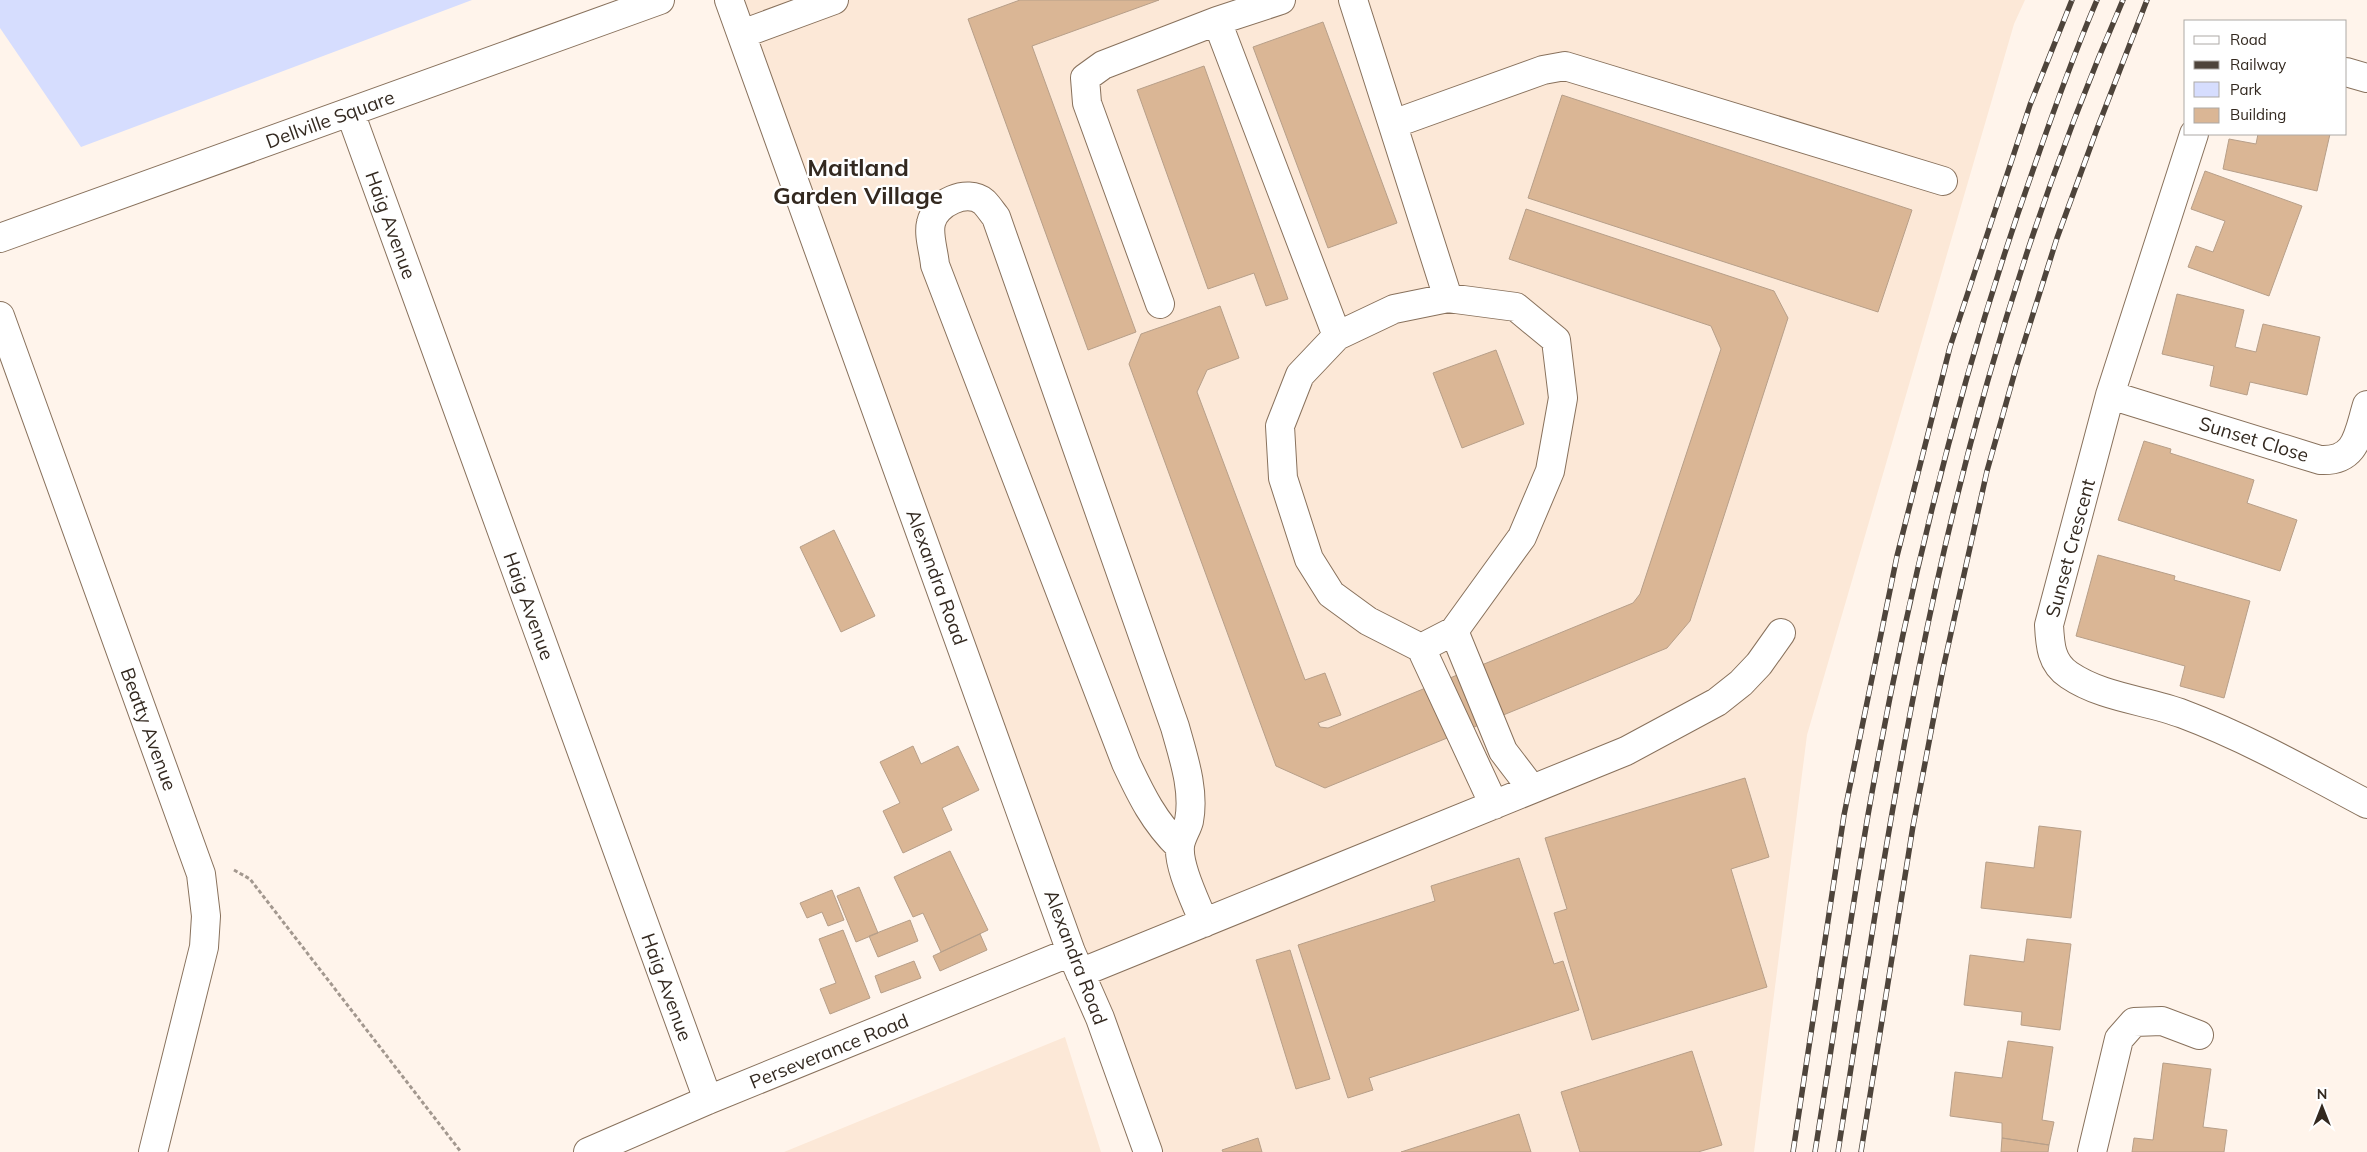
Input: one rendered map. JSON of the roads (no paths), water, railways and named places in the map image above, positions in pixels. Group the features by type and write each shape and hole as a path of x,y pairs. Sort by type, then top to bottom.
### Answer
{"street":[{"name":"Dellville Square","path":"0,238 660,0"},
{"name":"Alexandra Road","path":"729,0 1076,963 1100,1018 1148,1152"},
{"path":"742,34 834,0"},
{"path":"1160,304 1087,104 1085,78 1103,65 1217,21 1281,0"},
{"path":"1353,0 1448,298"},
{"path":"1217,21 1337,336"},
{"path":"1394,124 1543,70 1564,66 1943,181"},
{"path":"2347,72 2367,78"},
{"name":"Haig Avenue","path":"350,112 708,1100"},
{"name":"Sunset Crescent","path":"2194,135 2110,395 2049,625 2051,653 2068,674 2095,689 2183,714 2280,758 2367,804"},
{"path":"1180,847 1164,832 1149,811 1126,763 935,265 930,225 934,212 950,201 962,196 983,201 996,217 1175,727 1186,768 1189,796 1189,820 1180,847 1184,871 1204,922"},
{"path":"1421,648 1454,631 1522,537 1550,471 1564,398 1556,340 1516,308 1448,298 1394,309 1337,336 1300,375 1280,426 1283,478 1309,558 1331,594 1368,621 1421,648 1494,805"},
{"name":"Beatty Avenue","path":"0,316 201,874 206,916 204,947 153,1152"},
{"name":"Sunset Close","path":"2110,395 2320,460 2335,461 2348,454 2356,441 2367,405"},
{"path":"1454,631 1503,751 1532,790"},
{"name":"Perseverance Road","path":"588,1152 708,1100 1076,963 1204,922 1626,751 1717,702 1741,683 1759,664 1780,632"},
{"path":"2092,1152 2119,1039 2134,1022 2162,1021 2199,1036"}],"railway":[{"path":"1793,1152 1844,815 1897,556 1950,347 2030,105 2072,0"},
{"path":"1815,1152 1861,857 1883,733 1899,652 1936,491 1980,331 2005,252 2055,108 2097,0"},
{"path":"1838,1152 1896,788 1919,668 1957,498 1979,413 2029,245 2089,81 2123,0"},
{"path":"1861,1152 1913,826 1943,669 1987,471 2016,368 2057,238 2147,0"}],"district":[{"name":"Maitland Garden Village","path":"858,182"}]}
